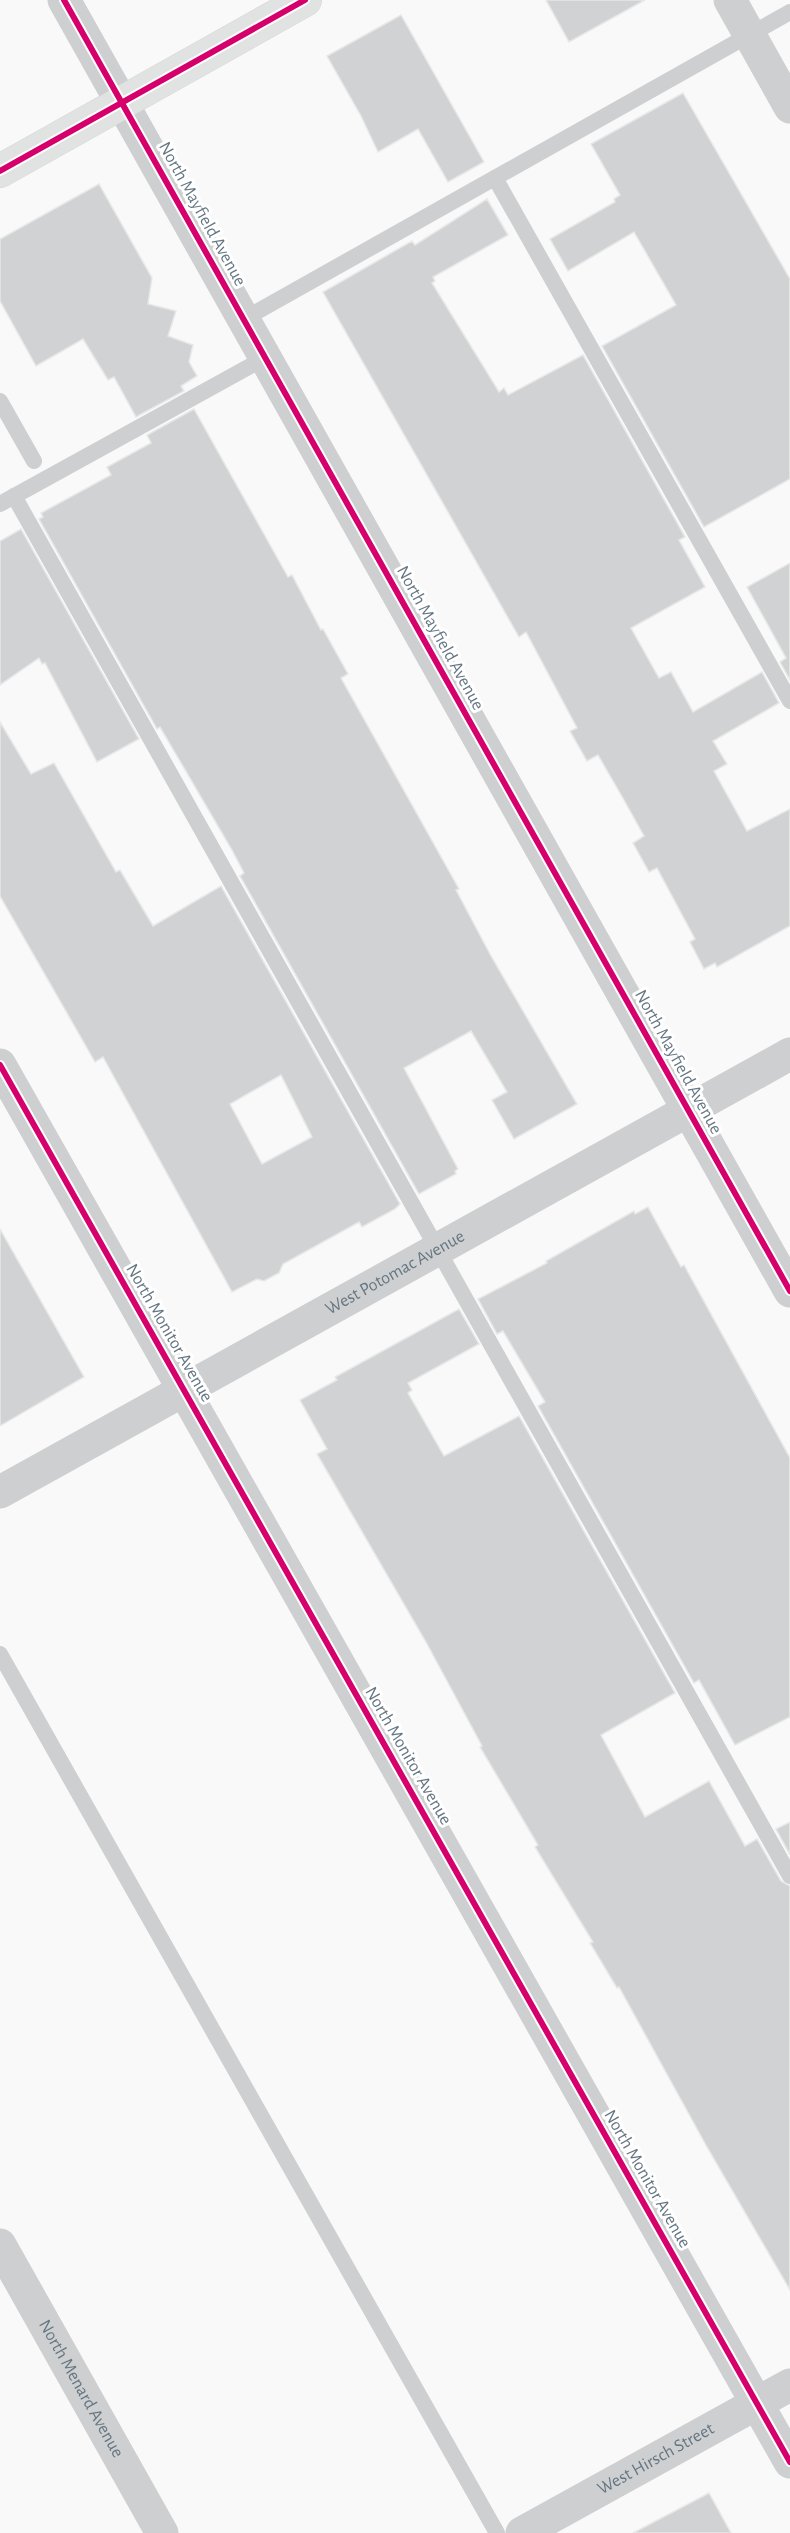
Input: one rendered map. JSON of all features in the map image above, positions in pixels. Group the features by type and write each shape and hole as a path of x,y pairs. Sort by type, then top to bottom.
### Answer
{"main road":[{"path":"0,171 305,0"}],"street":[{"name":"North Mayfield Avenue","path":"64,0 790,1291"},
{"path":"730,0 790,107"},
{"name":"West Potomac Avenue","path":"0,1492 790,1054"},
{"name":"North Monitor Avenue","path":"0,1065 790,2462"},
{"name":"North Menard Avenue","path":"3,2259 162,2533"},
{"name":"West Hirsch Street","path":"522,2533 790,2385"}],"lane":[{"path":"244,319 790,12"},
{"path":"495,178 790,701"},
{"path":"265,358 7,500 437,1249 790,1876"},
{"path":"0,401 34,461"},
{"path":"0,1654 497,2533"}],"building":[{"path":"546,0 645,0 569,42"},
{"path":"401,15 484,162 448,182 418,129 378,152 361,116 327,56"},
{"path":"683,93 790,279 790,479 704,527 602,346 676,305 634,232 568,271 550,239 615,202 614,199 620,195 591,144"},
{"path":"99,184 152,278 148,304 176,311 168,336 193,345 189,362 197,376 181,386 184,391 136,417 114,377 108,380 83,339 36,366 0,301 0,239"},
{"path":"487,199 508,235 433,277 435,281 432,283 499,392 504,388 508,395 583,355 685,537 679,540 705,587 631,628 659,678 671,672 693,712 762,672 779,703 713,741 727,764 714,771 747,831 790,809 790,926 717,967 715,963 704,969 690,942 695,939 657,868 649,872 633,843 644,836 624,800 598,755 587,761 570,731 577,728 526,632 519,637 323,292 412,241 415,245"},
{"path":"194,409 288,577 292,575 321,630 323,629 348,674 341,678 459,889 456,890 491,956 577,1104 514,1139 492,1100 507,1092 471,1031 404,1068 458,1169 455,1171 456,1174 419,1194 240,876 244,873 232,850 160,727 157,729 39,519 43,517 41,513 111,475 107,467 151,443 147,435"},
{"path":"21,529 139,739 97,762 45,663 42,664 39,658 0,685 0,541"},
{"path":"790,563 790,680 780,662 786,658 747,587"},
{"path":"0,722 31,774 54,763 116,872 120,870 153,926 221,886 400,1204 362,1227 359,1222 283,1264 279,1273 264,1281 257,1279 232,1292 103,1057 95,1062 0,896","holes":["281,1075 312,1137 262,1164 230,1104"]},
{"path":"648,1207 681,1267 684,1265 790,1458 790,1717 735,1745 699,1680 694,1683 538,1406 545,1402 503,1331 497,1334 478,1299 547,1263 546,1261 634,1211 635,1214"},
{"path":"0,1229 84,1377 0,1426"},
{"path":"459,1309 479,1344 408,1383 412,1390 408,1393 444,1456 519,1416 675,1693 601,1735 645,1817 709,1781 745,1846 757,1839 781,1881 790,1886 790,2290 707,2147 619,1987 617,1988 590,1943 593,1942 535,1847 538,1845 480,1747 482,1746 426,1642 317,1454 327,1449 300,1400 337,1380 335,1377"},
{"path":"790,1822 790,1855 776,1829"},
{"path":"709,2493 731,2533 633,2533"}],"cycle path":[{"path":"64,0 790,1291"},
{"path":"0,171 305,0"},
{"path":"0,1065 790,2462"}]}
